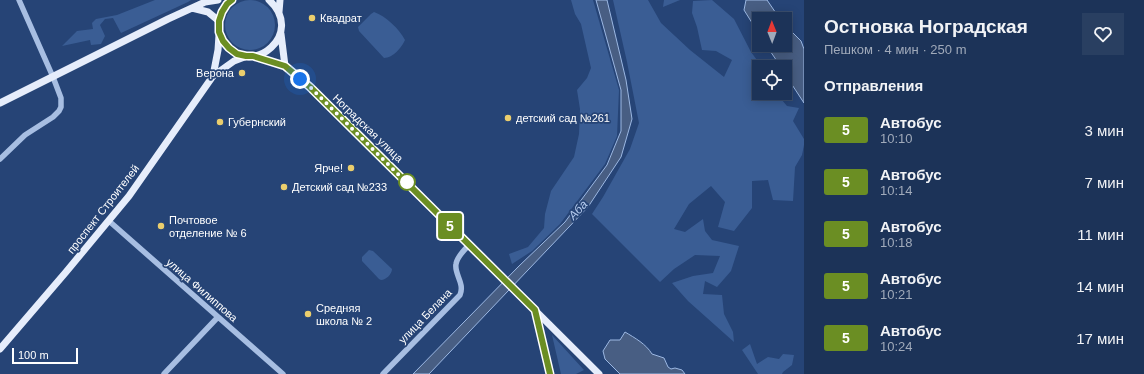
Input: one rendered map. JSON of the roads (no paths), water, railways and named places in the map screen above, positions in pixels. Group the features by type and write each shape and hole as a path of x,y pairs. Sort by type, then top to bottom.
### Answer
{"main road":[{"path":"0,103 168,19 205,2 218,0"},
{"path":"213,76 218,50 219,21 222,12 227,4 232,0"},
{"path":"269,0 279,12"},
{"path":"219,32 223,41 237,54 250,56 285,66 279,12 280,0"},
{"path":"192,8 208,12 219,21"},
{"path":"213,76 234,61 262,54 271,48 277,41 281,32"},
{"name":"Ноградская улица","path":"285,66 315,92 599,374"},
{"name":"проспект Строителей","path":"0,349 134,190 213,76"},
{"path":"535,310 550,374"}],"street":[{"path":"0,159 25,135 59,112 61,107 57,75 18,0"},
{"name":"улица Филиппова","path":"109,221 283,374"},
{"name":"улица Белана","path":"383,374 460,295 462,288 456,264 458,258 469,245"},
{"path":"164,374 218,317"}],"water":[{"name":"Аба","path":"596,0 607,0 626,80 632,119 621,157 588,207 429,374 413,374 519,266 565,222 607,165 621,131 621,90"},
{"path":"746,0 767,0 775,12 752,12 752,23 744,10"},
{"path":"792,32 801,41 804,49 804,103 792,85 792,60 776,60 771,52 792,52"},
{"path":"625,332 643,344 652,354 664,358 668,367 671,369 675,368 682,370 685,374 620,374 605,359 603,351 610,340 620,340"}],"place":[{"name":"Квадрат","path":"312,18"},
{"name":"Верона","path":"242,73"},
{"name":"детский сад №261","path":"508,118"},
{"name":"Губернский","path":"220,122"},
{"name":"Ярче!","path":"351,168"},
{"name":"Детский сад №233","path":"284,187"},
{"name":"Почтовое отделение № 6","path":"161,226"},
{"name":"Средняя школа № 2","path":"308,314"}]}
